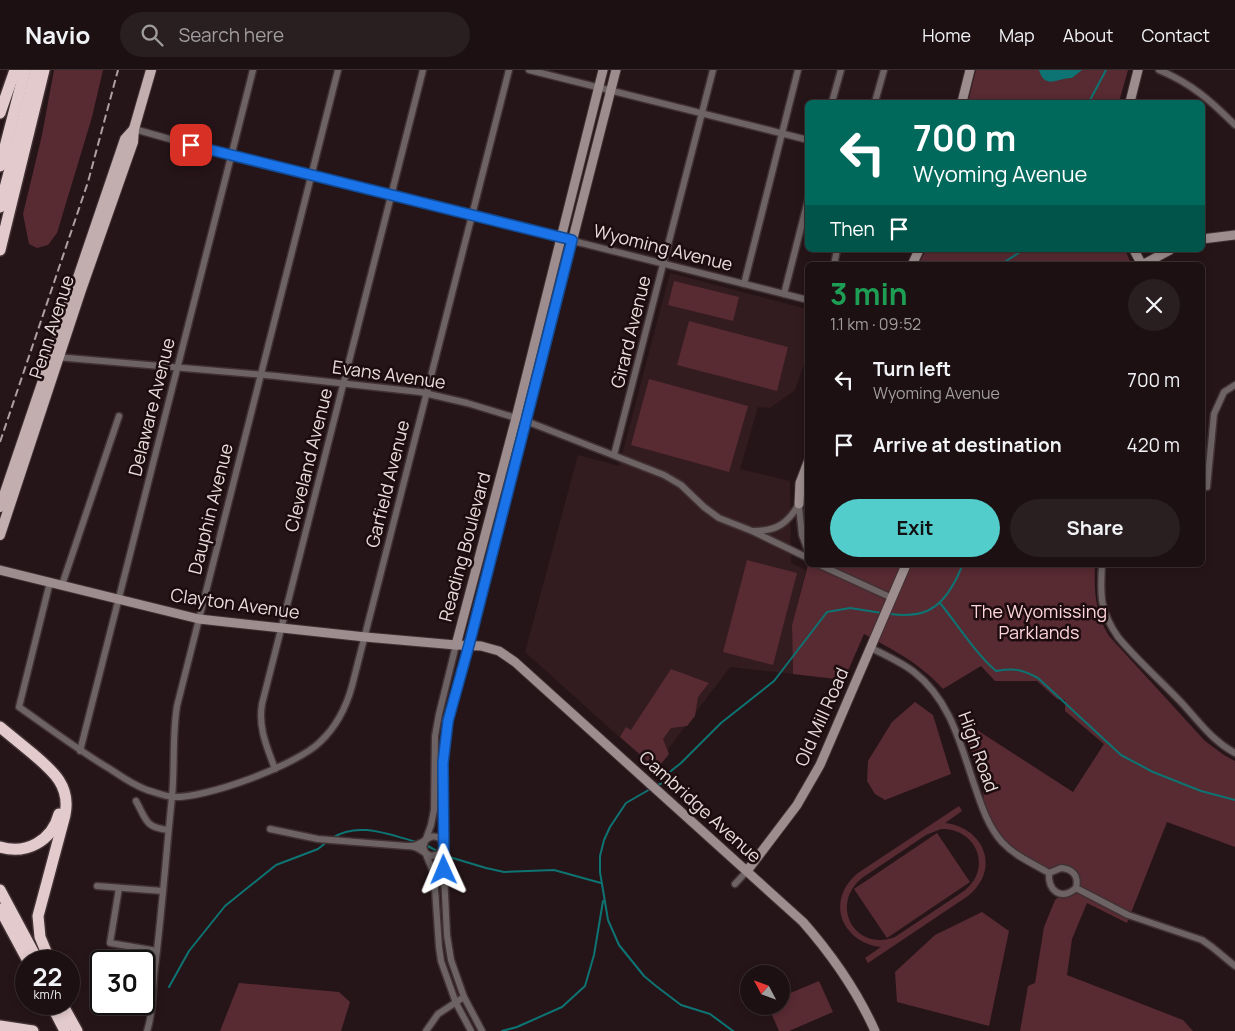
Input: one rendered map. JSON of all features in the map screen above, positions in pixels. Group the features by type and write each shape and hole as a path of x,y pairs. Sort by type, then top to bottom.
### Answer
{"highway":[{"path":"0,113 15,70"},
{"path":"0,166 25,70"},
{"path":"0,207 36,70"},
{"path":"0,250 44,70"},
{"path":"0,727 54,771 65,793 64,819 38,916 40,937 45,950"},
{"path":"0,734 50,775 56,784 61,802 56,824 48,836 40,842 22,849 0,847"},
{"path":"0,890 32,950"},
{"path":"0,909 22,950"},
{"path":"57,1015 65,1031"},
{"path":"69,1015 78,1031"},
{"path":"72,1015 78,1031"},
{"path":"0,1026 32,1031"}],"main road":[{"name":"Penn Avenue","path":"0,535 125,139 134,129 151,70"},
{"name":"Penn Avenue","path":"0,507 55,357"}],"street":[{"name":"Delaware Avenue","path":"80,751 253,70"},
{"name":"Dauphin Avenue","path":"147,1031 152,1018 152,992 172,797 176,712 338,70"},
{"name":"Cleveland Avenue","path":"275,769 263,737 260,722 262,704 424,70"},
{"name":"Garfield Avenue","path":"172,797 209,792 295,760 328,734 338,721 349,698 509,70"},
{"path":"529,70 805,139"},
{"name":"Reading Boulevard","path":"471,1031 456,1003 441,961 434,874 423,845 430,831 434,810 435,736 456,645 516,418 602,70"},
{"name":"Reading Boulevard","path":"482,1031 464,998 451,960 447,935 443,846 443,763 448,721 616,70"},
{"name":"Girard Avenue","path":"614,455 713,70"},
{"path":"744,284 798,70"},
{"path":"833,100 841,70"},
{"path":"876,100 884,70"},
{"path":"962,100 970,70"},
{"path":"1130,100 1138,70"},
{"path":"1159,70 1180,79 1201,93 1235,125"},
{"name":"Wyoming Avenue","path":"134,129 805,299"},
{"path":"784,294 805,212"},
{"path":"1205,239 1235,235"},
{"path":"1148,262 1166,252"},
{"name":"Evans Avenue","path":"55,357 344,384 427,394 467,403 526,421 674,480 712,513 805,557"},
{"path":"1207,487 1214,414 1224,392 1235,385"},
{"path":"62,585 119,416"},
{"path":"805,470 802,478 799,504 802,535 805,543"},
{"path":"752,531 767,531 780,526 792,517 799,504"},
{"path":"824,567 892,598"},
{"name":"Old Mill Road","path":"747,871 782,826 814,776 827,751 905,567"},
{"path":"1102,567 1101,603 1118,637 1178,699 1208,734 1222,746 1235,753"},
{"name":"Clayton Avenue","path":"0,570 199,618 365,637 469,645"},
{"path":"50,582 19,707 80,751 132,783 146,790 172,797"},
{"name":"Cambridge Avenue","path":"469,645 490,648 508,656 803,922 824,947 850,984 875,1031"},
{"name":"High Road","path":"871,648 900,662 914,672 935,693 954,724 990,826 1002,842 1014,853 1049,873"},
{"path":"136,801 149,825 153,828 168,830"},
{"path":"270,828 318,839 418,848 431,856 441,852 443,846 442,841 436,836 430,837 416,845 406,846"},
{"path":"1061,868 1068,868 1074,872 1077,879 1076,888 1068,894 1062,895 1055,891 1048,880 1049,873 1061,868"},
{"path":"735,884 747,871"},
{"path":"97,886 163,892"},
{"path":"119,888 110,943 157,951"},
{"path":"1076,888 1128,915 1202,940 1235,966"},
{"path":"426,1031 438,1014 464,998"}],"shaded area":[{"path":"670,273 805,308 805,361 795,390 770,408 758,407 740,469 790,481 791,563 806,570 792,625 793,674 730,667 654,768 525,652 578,455 619,466"}],"green space":[{"path":"54,70 103,70 92,117 57,233 48,245 37,248 29,244 23,214 42,135"},
{"path":"976,70 1128,70 1120,100 968,100"},
{"path":"925,252 1126,252 1130,261 1129,262 920,262"},
{"path":"674,281 739,297 733,321 668,305"},
{"path":"689,321 788,347 777,391 677,365"},
{"path":"649,379 748,406 729,472 631,445"},
{"path":"747,560 797,573 773,665 723,652"},
{"name":"The Wyomissing Parklands","path":"807,567 1095,567 1096,602 1109,636 1205,741 1235,761 1235,847 1167,822 1127,923 1087,903 1072,939 1067,975 1183,1020 1193,1031 1020,1031 1028,986 1035,983 1044,927 1055,900 1077,884 1068,868 1049,873 1007,847 984,812 983,785 960,719 1073,792 1104,744 1065,711 1065,700 1057,699 1037,681 995,681 981,666 943,689 915,664 864,634 844,680 793,674 792,625"},
{"path":"671,669 709,683 698,697 695,716 687,726 671,728 663,739 669,754 661,764 655,767 620,737 626,727 631,730"},
{"path":"915,702 933,715 951,774 885,800 875,794 867,781 868,761 892,722"},
{"path":"959,806 962,811 945,823 959,827 979,841 986,863 984,874 978,886 968,896 868,963 865,958 881,947 867,943 847,929 840,907 842,895 848,884 858,873","holes":["941,829 954,830 972,842 977,851 979,861 978,872 973,882 964,891 895,937 881,940 868,938 858,932 851,923 847,912 852,889 862,878 926,835"]},
{"path":"937,833 970,882 887,938 854,889"},
{"path":"982,912 1009,931 989,1026 897,1002 895,972 935,935"},
{"path":"819,981 833,1012 789,1031 779,1031 772,1015 790,1015 790,993"},
{"path":"239,983 339,992 350,1002 341,1031 220,1031"}],"water":[{"path":"1039,70 1082,70 1072,78 1053,82 1045,80"}],"waterway":[{"path":"1090,100 1106,70"},
{"path":"1005,262 1020,252"},
{"path":"890,614 911,615 935,606 948,593 962,567"},
{"path":"940,603 974,647 996,671 1018,670 1038,678 1121,755 1153,772 1201,791 1235,800"},
{"path":"656,786 662,783 671,771 721,723 774,681 827,612 850,608 882,613"},
{"path":"652,788 626,803 604,840 600,856 600,872 608,920 619,945 644,976 681,1005 710,1014 733,1031"},
{"path":"332,838 353,830 363,830 385,833 417,842"},
{"path":"169,987 189,951 225,906 276,865 318,849 328,841"},
{"path":"426,845 437,851"},
{"path":"446,856 504,872 554,870 601,883"},
{"path":"502,1031 517,1027 562,1007 585,986 594,955 603,901"}],"railway":[{"path":"0,442 88,182 118,70"}],"route":[{"path":"191,145 572,240 448,721 443,763 444,870"}]}
